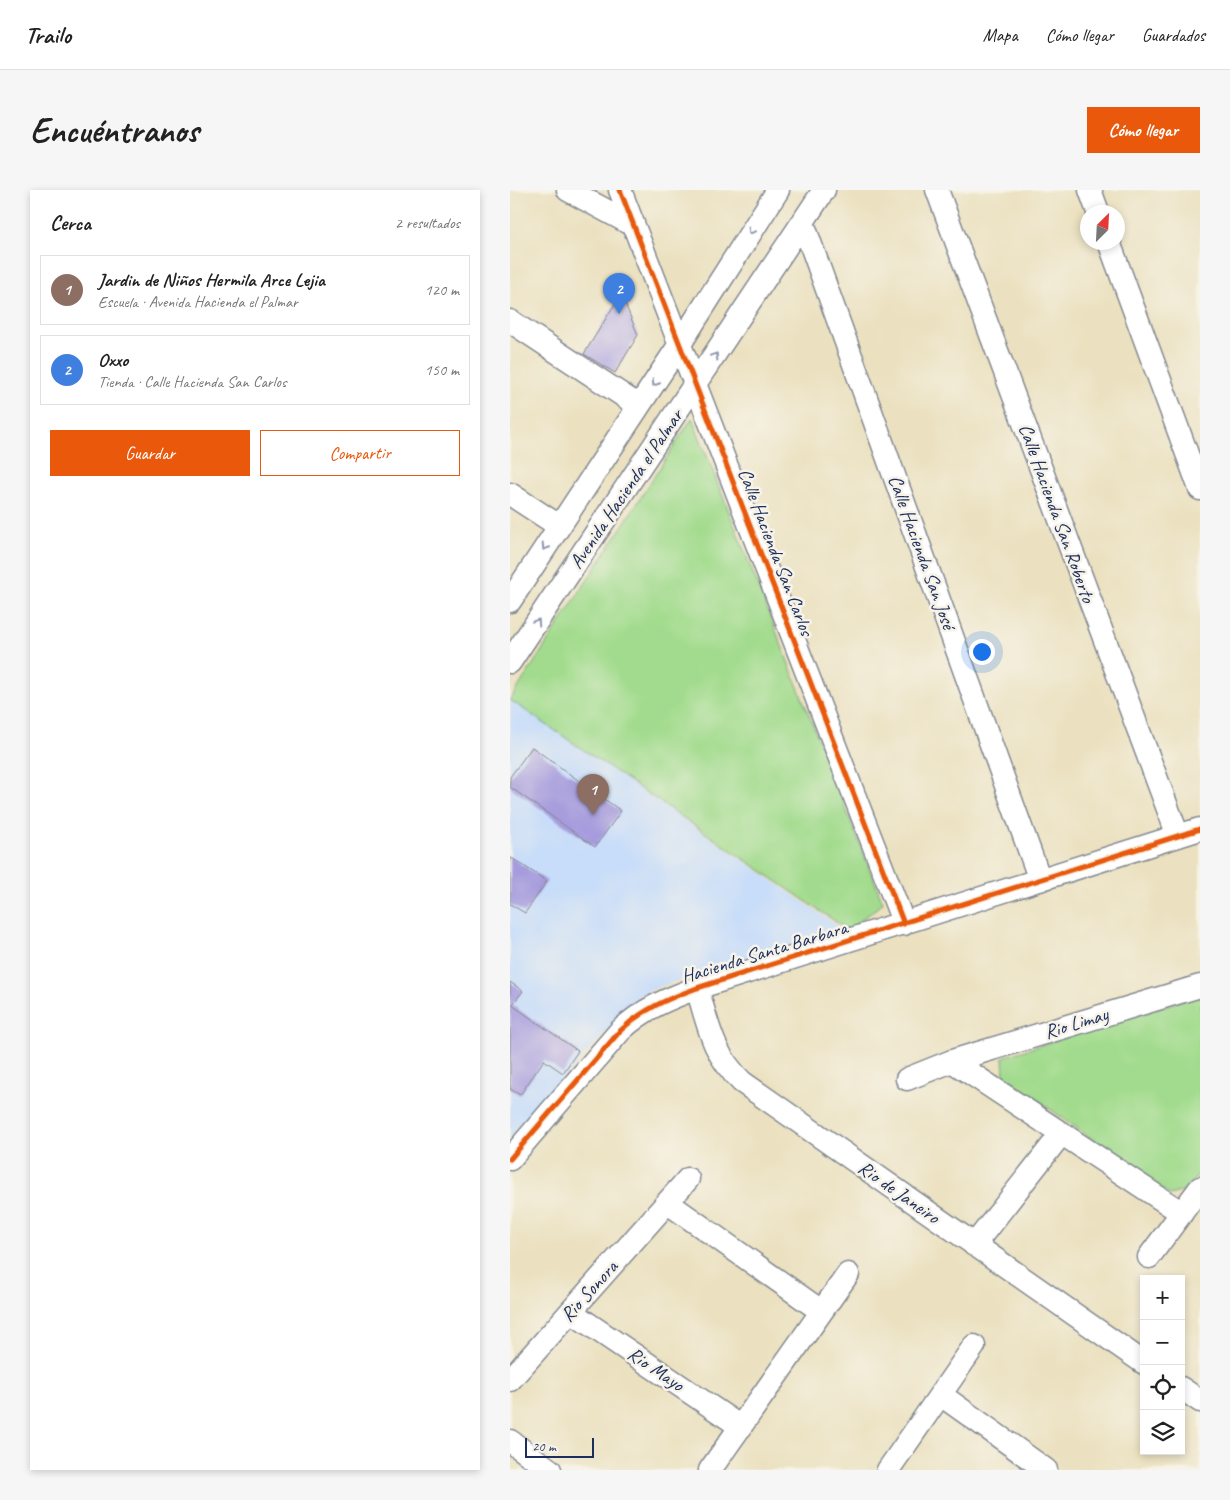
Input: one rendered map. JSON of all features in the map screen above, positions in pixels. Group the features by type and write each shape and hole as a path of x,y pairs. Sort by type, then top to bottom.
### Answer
{"street":[{"path":"568,190 633,225"},
{"name":"Calle Hacienda San Carlos","path":"620,190 904,924"},
{"name":"Avenida Hacienda el Palmar","path":"510,601 680,344 778,190"},
{"name":"Avenida Hacienda el Palmar","path":"510,662 696,386 824,190"},
{"name":"Calle Hacienda San Roberto","path":"937,190 1178,836"},
{"path":"1090,190 1095,205"},
{"name":"Calle Hacienda San José","path":"803,223 1040,880"},
{"path":"1112,250 1200,489"},
{"path":"510,321 639,406"},
{"path":"510,494 559,526"},
{"name":"Hacienda Santa Barbara","path":"510,1159 636,1017 654,1005 697,988 1200,829"},
{"name":"Rio Limay","path":"907,1079 952,1061 1200,986"},
{"name":"Rio de Janeiro","path":"697,988 716,1050 727,1067 742,1082 1140,1360"},
{"path":"952,1061 1182,1213"},
{"path":"974,1245 1062,1133"},
{"name":"Rio Sonora","path":"510,1380 688,1179"},
{"path":"1149,1257 1200,1188"},
{"path":"668,1203 821,1311"},
{"path":"710,1470 848,1274"},
{"name":"Rio Mayo","path":"571,1312 741,1427"},
{"path":"888,1470 974,1346"},
{"path":"1185,1391 1200,1401"},
{"path":"941,1395 1046,1470"},
{"path":"510,1441 550,1470"}],"shaded area":[{"path":"510,700 844,930 658,987 637,997 510,1138"}],"green space":[{"path":"692,418 883,903 848,930 510,700"},
{"path":"1200,995 1200,1171 1187,1190 1170,1195 1004,1076 1003,1057"}],"building":[{"path":"621,294 638,335 615,373 584,354"},
{"path":"532,747 621,811 595,847 510,787 510,777"},
{"path":"510,857 547,881 525,913 510,904"},
{"path":"510,982 523,991 512,1005 578,1051 563,1073 544,1060 520,1095 510,1089"}],"cycle path":[{"path":"620,190 904,924"},
{"path":"510,1159 620,1031 647,1011 666,1001 697,988 1200,829"}],"place":[{"name":"Oxxo","path":"619,314"},
{"name":"Jardin de Niños Hermila Arce Lejia","path":"593,815"}]}
